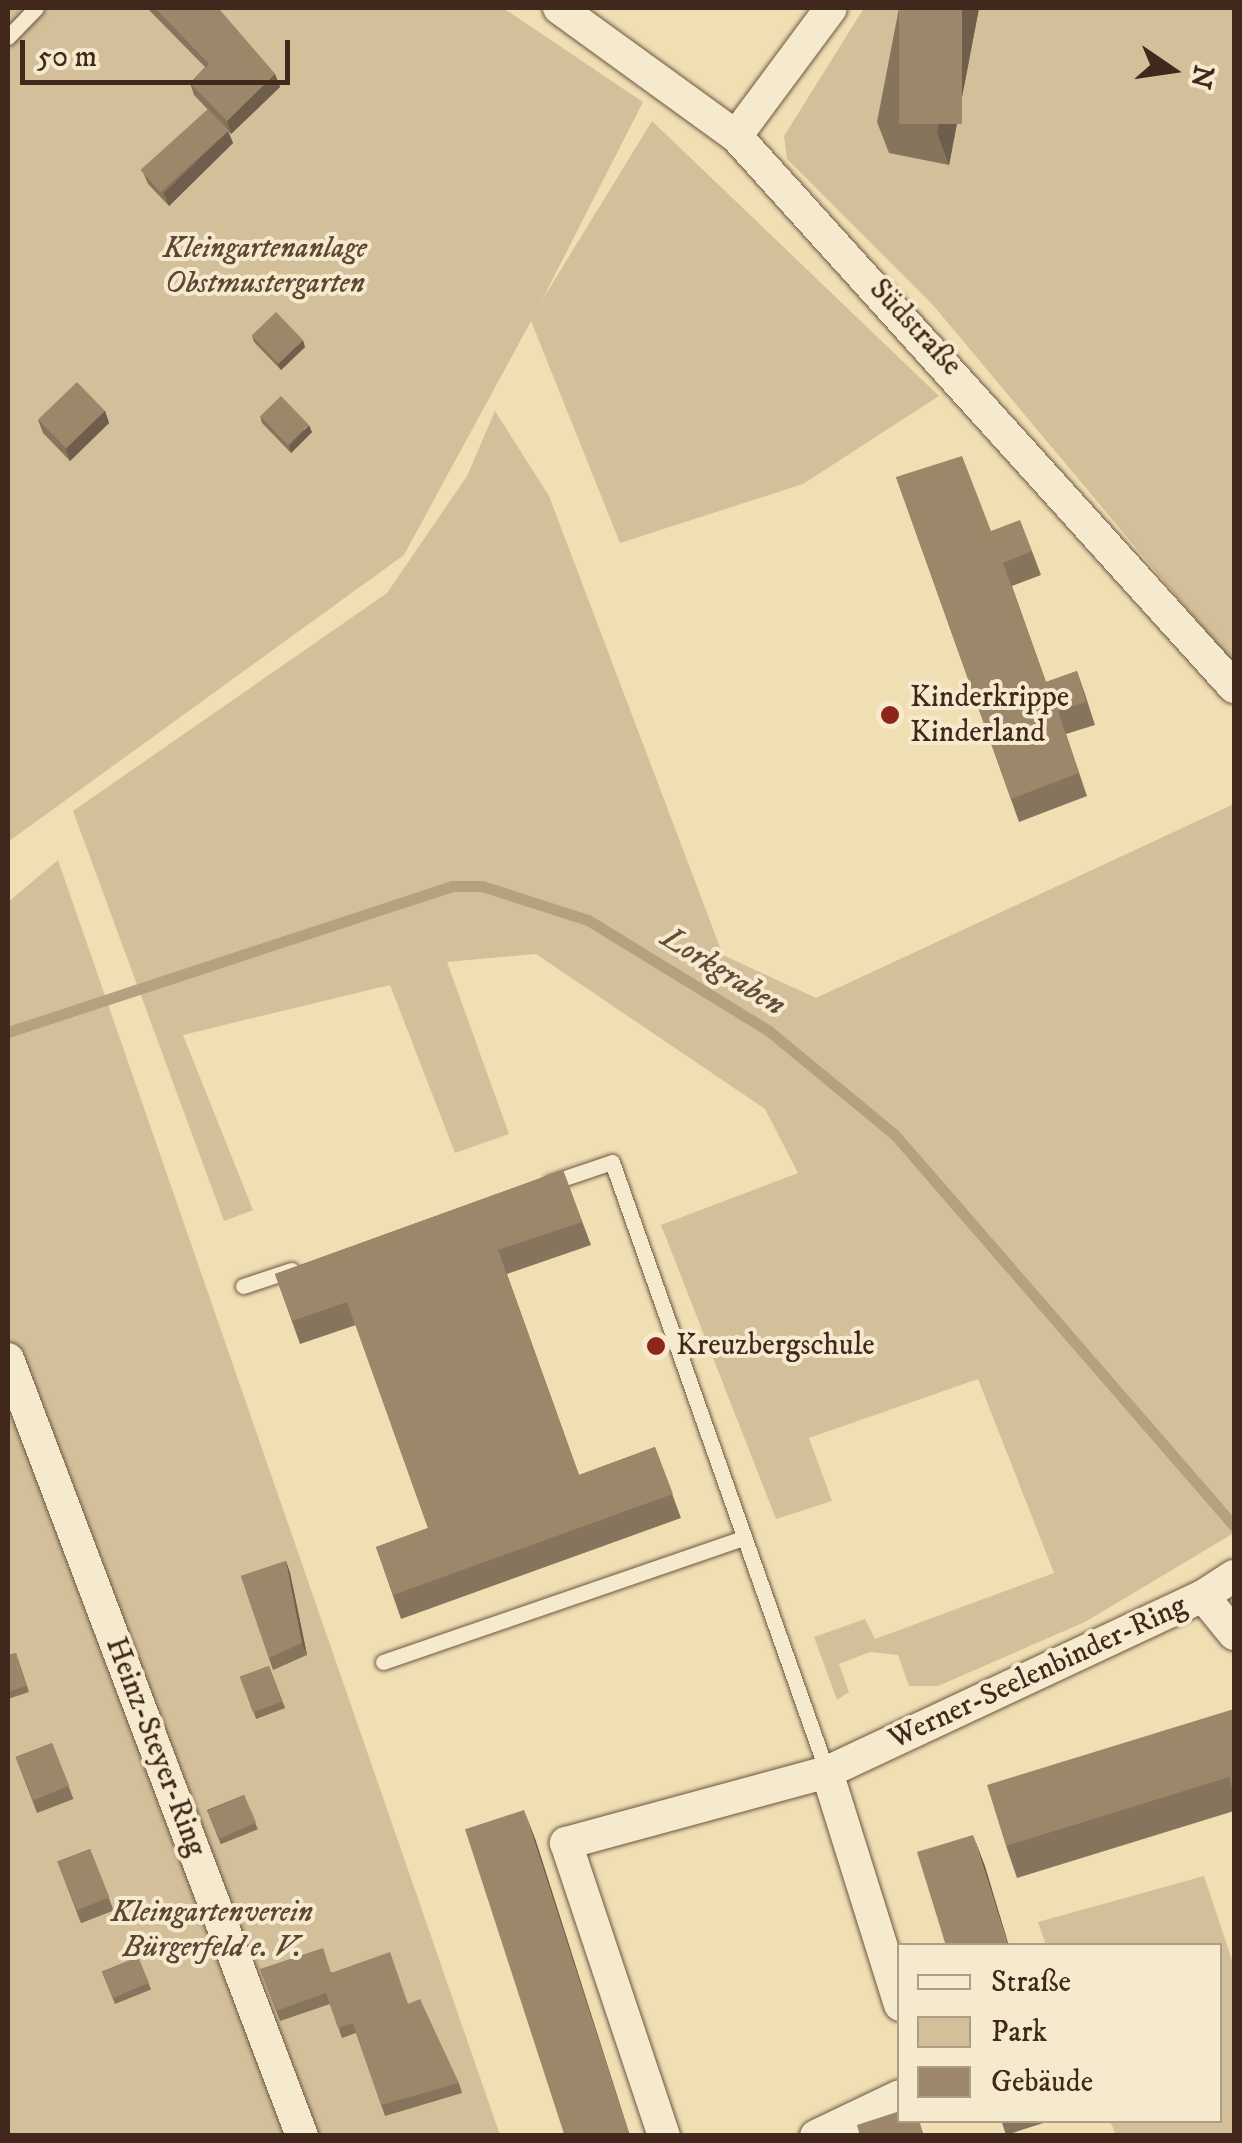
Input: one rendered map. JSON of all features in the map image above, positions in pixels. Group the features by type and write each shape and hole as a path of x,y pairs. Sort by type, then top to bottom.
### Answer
{"street":[{"name":"Südstraße","path":"560,8 736,136 1234,687"},
{"path":"736,136 831,8"},
{"name":"Heinz-Steyer-Ring","path":"8,1359 302,2136"},
{"path":"1203,1596 1234,1576"},
{"name":"Werner-Seelenbinder-Ring","path":"664,2136 566,1843 828,1772 1203,1596 1234,1634"},
{"path":"828,1772 897,1995"},
{"path":"816,2136 897,2097"}],"lane":[{"path":"8,37 36,8"},
{"path":"522,1193 612,1162 741,1539 828,1772"},
{"path":"243,1286 306,1265"},
{"path":"383,1662 741,1539"}],"green space":[{"name":"Kleingartenanlage Obstmustergarten","path":"8,8 503,8 643,102 541,302 652,121 939,396 803,484 620,543 531,321 404,555 8,842"},
{"path":"864,8 1234,8 1234,665 932,304 787,159 784,136"},
{"path":"495,411 549,496 723,955 816,998 1234,804 1234,1533 1085,1622 938,1686 909,1686 898,1655 870,1652 839,1664 849,1692 837,1700 814,1637 865,1619 875,1639 1054,1573 978,1379 809,1438 832,1501 776,1519 661,1225 798,1173 765,1109 536,954 447,962 509,1134 455,1153 390,985 183,1035 253,1210 224,1221 73,811 387,593 467,476"},
{"name":"Kleingartenverein Bürgerfeld e. V.","path":"58,860 500,2135 8,2136 8,902"},
{"path":"1204,1876 1234,1966 1234,2135 1116,2135 1111,2123 1222,2123 1222,1943 1045,1943 1038,1922"}],"building":[{"path":"155,8 218,8 275,74 227,121 190,83 209,64"},
{"path":"899,8 962,8 962,124 899,124"},
{"path":"208,109 228,131 160,192 140,170"},
{"path":"276,312 303,340 279,364 252,336"},
{"path":"77,382 105,411 66,448 38,420"},
{"path":"281,396 309,425 288,445 260,416"},
{"path":"962,456 991,531 1020,520 1032,551 1003,563 1046,682 1077,671 1086,702 1058,711 1079,773 1011,799 896,477"},
{"path":"563,1170 582,1222 498,1250 579,1475 655,1447 673,1494 393,1595 376,1547 428,1528 347,1302 292,1321 275,1274"},
{"path":"286,1561 302,1643 269,1658 241,1576"},
{"path":"16,1653 26,1686 8,1692 8,1655"},
{"path":"269,1666 282,1702 253,1712 240,1677"},
{"path":"1234,1709 1234,1796 1229,1777 1006,1846 987,1785"},
{"path":"52,1743 69,1786 33,1800 16,1758"},
{"path":"244,1795 256,1822 220,1839 207,1811"},
{"path":"524,1810 630,2135 565,2136 465,1829"},
{"path":"973,1835 1007,1943 945,1943 917,1852"},
{"path":"90,1849 109,1897 77,1910 58,1862"},
{"path":"323,1948 331,1973 390,1952 408,2004 420,1999 459,2083 381,2105 353,2023 338,2028 326,1993 276,2011 260,1969"},
{"path":"138,1957 149,1983 113,1998 102,1972"},
{"path":"897,2112 897,2123 920,2123 924,2136 860,2136 857,2125"}],"waterway":[{"name":"Lorkgraben","path":"8,1032 451,886 482,886 588,920 769,1031 895,1135 1234,1526"}],"place":[{"name":"Kinderkrippe Kinderland","path":"890,715"},
{"name":"Kreuzbergschule","path":"656,1346"}]}
